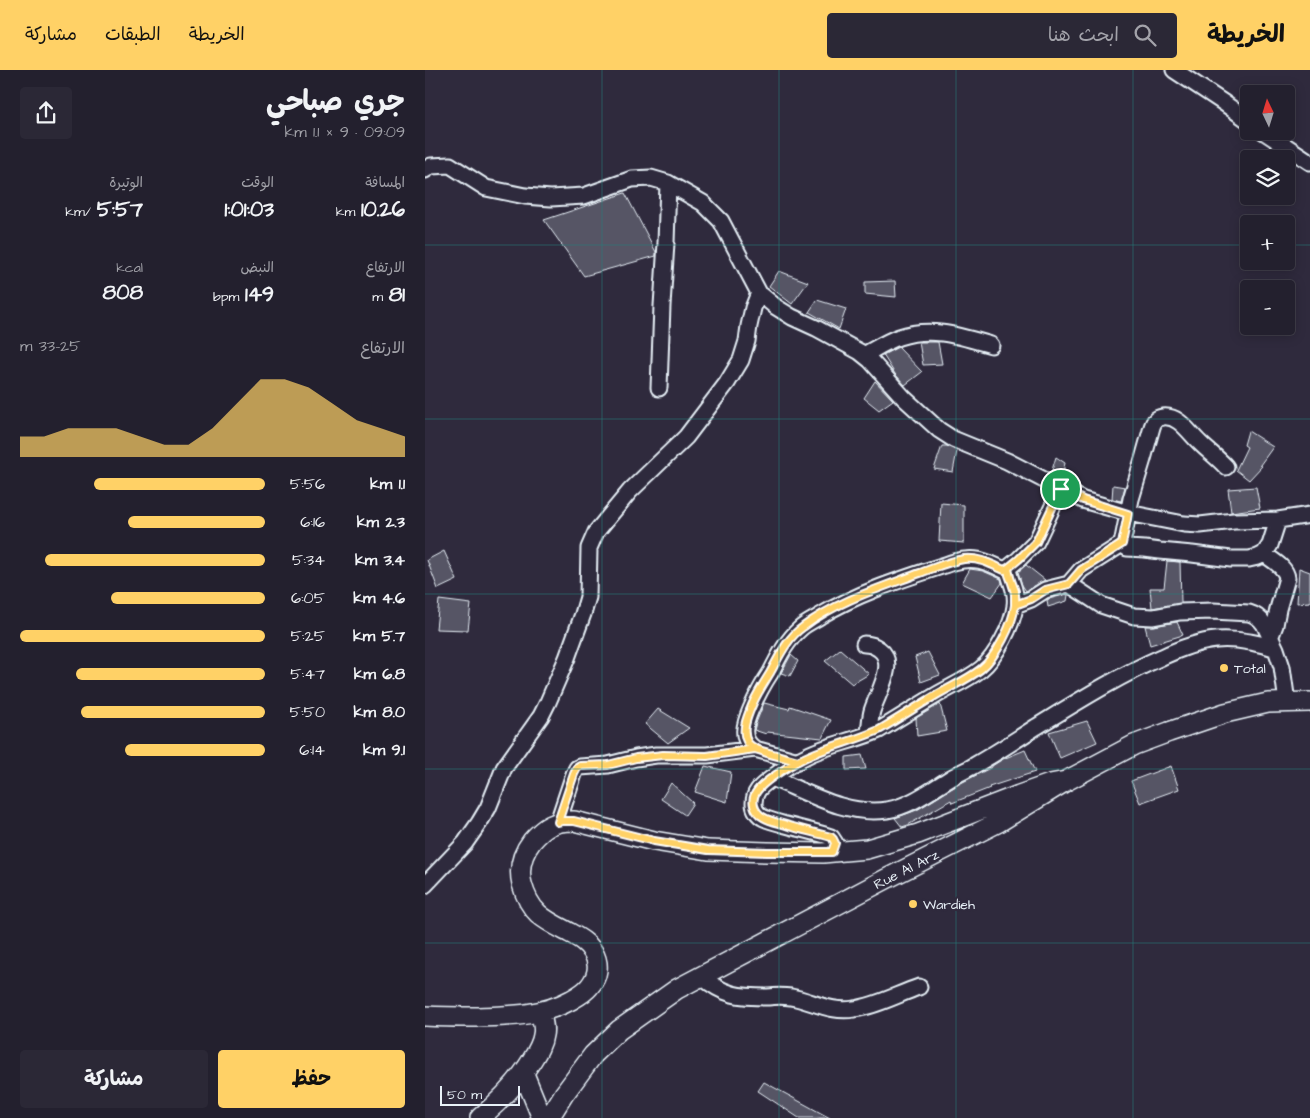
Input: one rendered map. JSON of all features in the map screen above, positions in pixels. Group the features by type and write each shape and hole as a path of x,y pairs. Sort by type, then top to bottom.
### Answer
{"main road":[{"name":"Rue Al Arz","path":"549,1118 593,1055 619,1030 677,989 886,878 999,822 1066,781 1134,745 1225,713 1268,703 1310,702"},
{"path":"425,1016 530,1014 557,1007 584,992 592,984 598,971 594,954 589,946 581,939 545,920 531,907 521,877 524,853 541,830 558,822 574,821 654,841 708,850 832,852 867,849 918,834 1019,795 1050,784 1066,781"},
{"path":"480,1118 524,1074 538,1050 543,1039 544,1027 540,1012"},
{"path":"524,1074 542,1118"}],"street":[{"path":"1175,70 1240,115"},
{"path":"1277,140 1310,162"},
{"path":"425,170 431,166 450,165 486,188 525,196 551,198 584,196 632,179 651,178 668,183 703,203 721,221 759,293 792,317 864,355 904,398 939,430 953,439 1007,461 1083,500 1128,514 1200,525 1234,521 1277,520 1310,515"},
{"path":"659,388 662,306 667,243 668,183"},
{"path":"425,885 465,843 479,824 488,808 504,768 541,716 548,702 567,658 588,597 589,548 595,532 630,491 687,437 727,383 741,360 747,341 753,308 759,293"},
{"path":"864,355 898,337 935,331 991,345"},
{"path":"1015,605 1031,599 1045,590 1069,584 1081,570 1122,544 1151,426 1157,418 1169,417 1179,422 1226,467"},
{"path":"798,761 755,749 750,746 745,737 747,719 757,693 790,639 802,627 854,598 963,559 973,558 1004,570 1008,568 1036,542 1061,489"},
{"path":"1122,544 1127,548 1145,548 1231,559 1249,559 1264,554 1270,545 1277,520"},
{"path":"1264,554 1287,574 1278,608 1273,644"},
{"path":"832,852 835,843 831,837 764,818 755,809 754,800 757,791 772,778 798,761 829,747 869,734 891,723 983,668 1009,628 1015,605 1015,591 1008,568"},
{"path":"1069,584 1101,605 1134,616 1153,617 1180,612 1213,611 1249,613 1260,619 1264,624 1273,644 1282,667 1287,702"},
{"path":"772,778 853,810 876,811 899,807 974,766 1129,672 1181,649 1207,642 1225,640 1238,640 1271,646 1273,644"},
{"path":"864,644 876,646 882,651 886,655 887,664 887,672 872,712 869,734"},
{"path":"558,822 574,774 580,766 608,765 636,758 663,755 707,756 755,749"},
{"path":"701,976 717,988 730,994 749,997 789,997 835,1010 854,1010 919,987"}],"building":[{"path":"625,193 656,252 656,256 584,276 544,220"},
{"path":"779,271 808,282 792,304 769,286"},
{"path":"895,281 896,297 865,294 865,282"},
{"path":"817,300 846,309 839,329 809,312"},
{"path":"919,342 938,342 942,364 923,365"},
{"path":"898,347 922,372 905,385 895,374 883,355"},
{"path":"875,381 893,400 879,410 864,398"},
{"path":"1248,431 1273,447 1260,465 1262,466 1249,480 1236,470 1247,447 1244,445"},
{"path":"942,446 947,446 957,451 953,472 934,469"},
{"path":"1056,457 1065,463 1062,477 1052,470"},
{"path":"1113,485 1125,487 1121,501 1112,499"},
{"path":"1256,487 1260,508 1231,512 1228,489"},
{"path":"941,503 964,505 964,543 939,541"},
{"path":"444,551 457,580 438,589 427,560"},
{"path":"1167,561 1180,562 1181,603 1152,608 1150,588 1164,588"},
{"path":"1026,565 1045,580 1026,591 1018,572"},
{"path":"1299,568 1310,572 1310,602 1297,603"},
{"path":"970,569 983,571 1001,579 1002,583 992,597 962,583"},
{"path":"1067,594 1067,601 1048,607 1047,600"},
{"path":"439,600 471,604 468,630 436,629"},
{"path":"1177,622 1183,635 1150,645 1145,626"},
{"path":"840,649 869,674 852,684 825,661"},
{"path":"928,652 940,675 921,682 915,657"},
{"path":"791,655 798,661 790,676 781,673"},
{"path":"764,703 789,709 790,706 831,720 822,738 767,732 766,734 754,730"},
{"path":"940,704 947,731 917,736 916,718"},
{"path":"658,709 689,728 668,743 645,724"},
{"path":"1087,721 1097,742 1060,758 1049,732"},
{"path":"1025,750 1035,772 989,787 952,803 951,800 902,827 895,818 917,810 1003,759"},
{"path":"862,755 866,769 846,770 846,757"},
{"path":"705,766 731,772 727,802 695,792"},
{"path":"1171,766 1179,789 1140,803 1131,781"},
{"path":"671,783 693,803 685,815 661,799"},
{"path":"764,1082 830,1118 799,1118 758,1091"}],"place":[{"name":"Total","path":"1224,668"},
{"name":"Wardieh","path":"913,904"}],"route":[{"path":"1061,489 1036,542 1008,568 1015,591 1013,617 1009,628 993,655 983,668 973,675 879,730 829,747 798,761 755,749 707,756 656,755 608,765 580,766 574,774 558,822 574,821 673,845 724,852 832,852 835,843 831,837 764,818 753,805 755,795 760,788 779,772 798,761 766,752 755,749 750,746 745,737 747,719 757,693 779,656 790,639 802,627 828,611 854,598 963,559 973,558 1004,570 1008,568 1009,575 1015,591 1015,605 1031,599 1045,590 1069,584 1081,570 1122,544 1128,514 1083,500 1061,489"}]}
